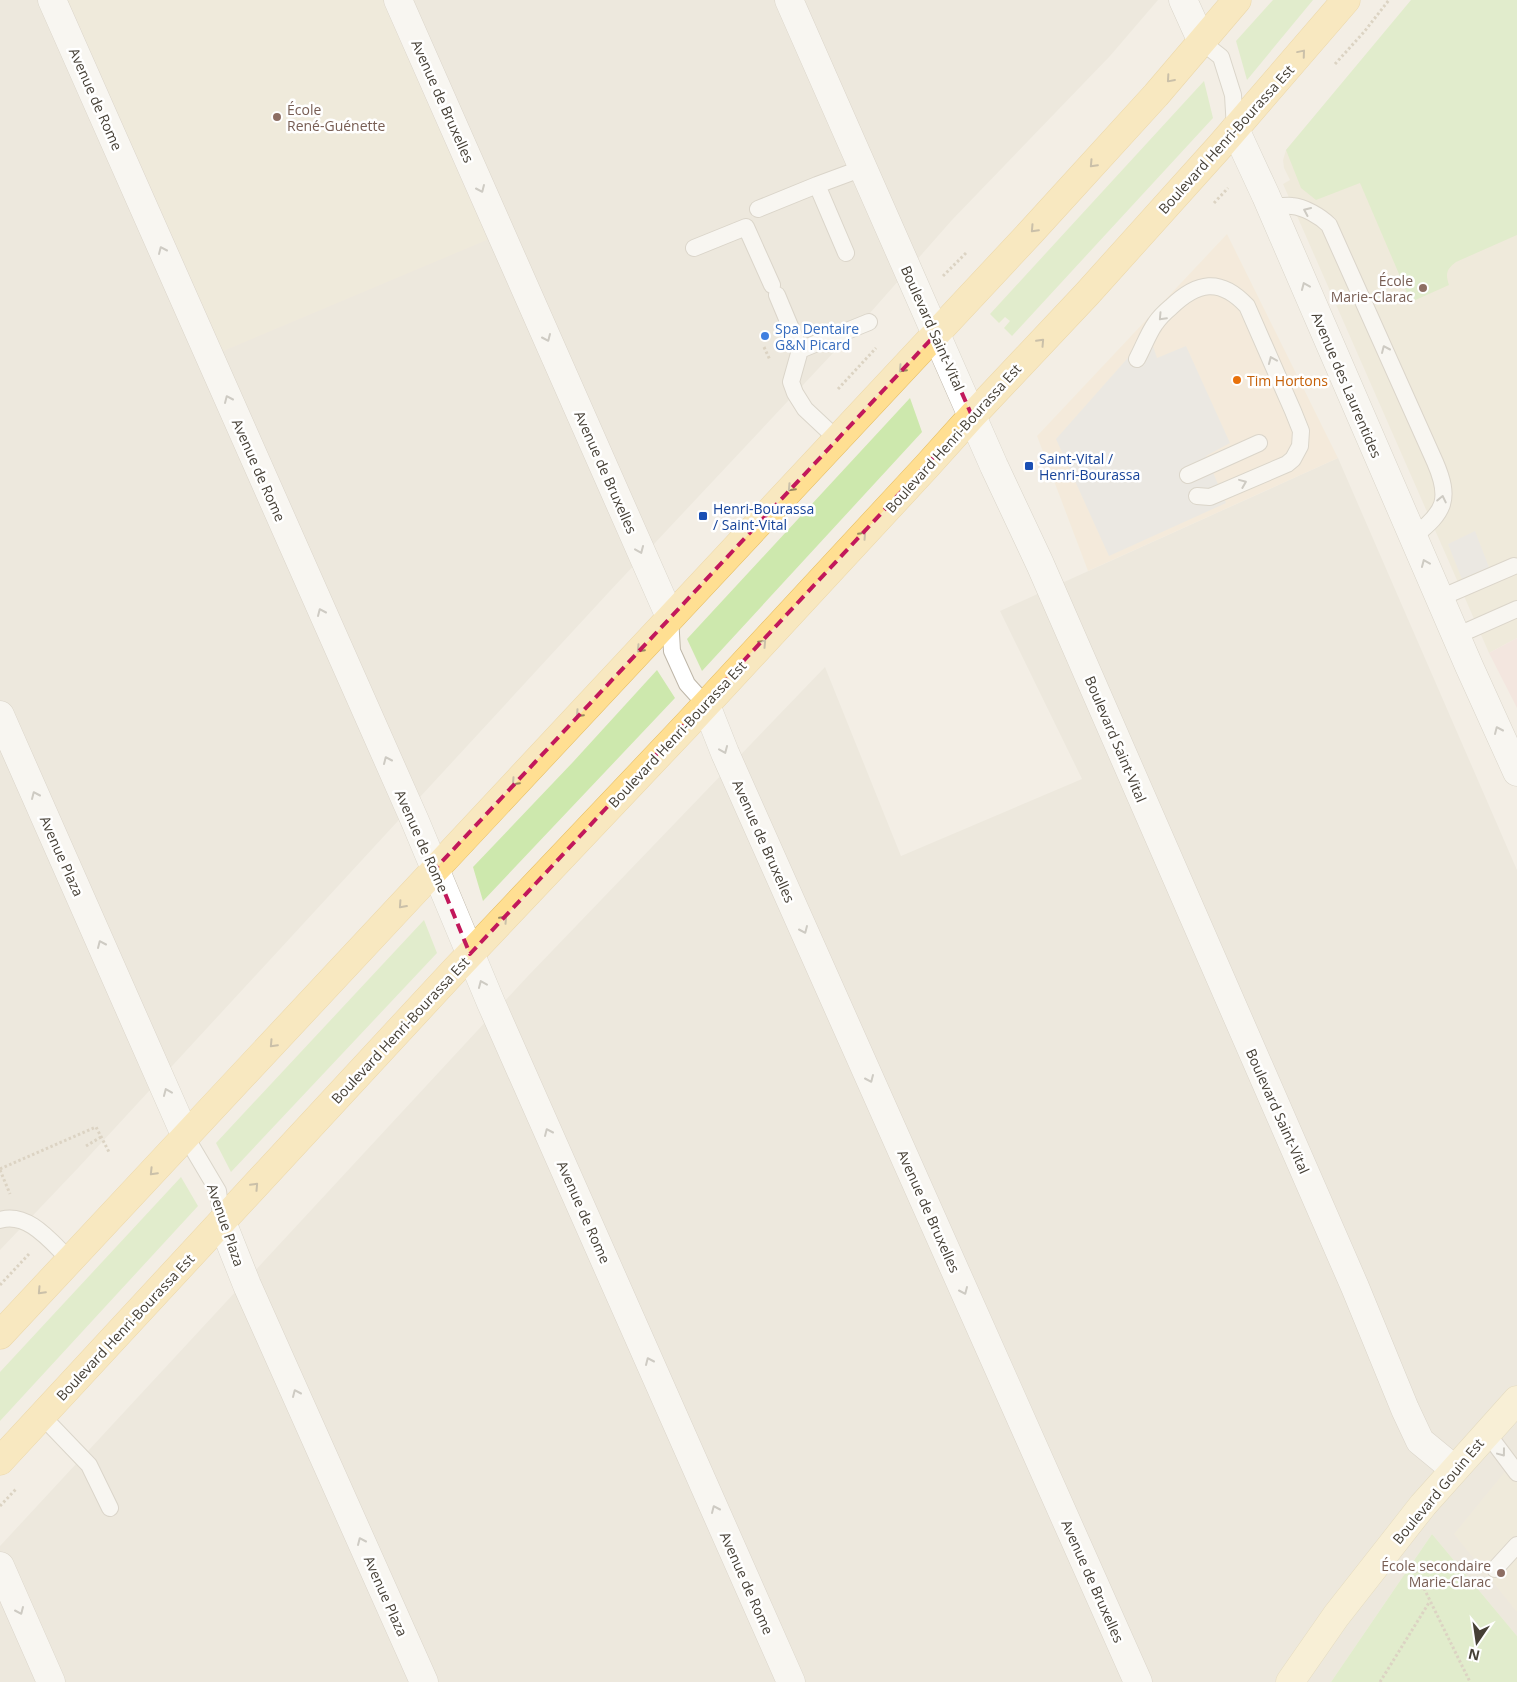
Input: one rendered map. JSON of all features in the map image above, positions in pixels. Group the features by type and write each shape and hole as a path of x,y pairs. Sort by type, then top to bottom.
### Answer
{"main road":[{"path":"0,1334 936,334 1119,136 1237,0"},
{"name":"Boulevard Henri-Bourassa Est","path":"0,1461 470,954 706,705 1087,294 1235,129 1346,0"}],"street":[{"name":"Avenue de Rome","path":"52,0 791,1682"},
{"name":"Avenue de Bruxelles","path":"398,0 670,617"},
{"name":"Boulevard Saint-Vital","path":"789,0 1000,481 1040,564 1356,1287 1404,1409 1420,1441 1454,1469"},
{"name":"Avenue des Laurentides","path":"1183,0 1202,42"},
{"name":"Avenue des Laurentides","path":"1235,129 1517,772"},
{"name":"Avenue de Bruxelles","path":"706,705 733,770 1138,1682"},
{"name":"Avenue Plaza","path":"0,715 186,1137"},
{"name":"Avenue Plaza","path":"222,1222 248,1285 424,1682"},
{"name":"Boulevard Gouin Est","path":"1290,1682 1336,1616 1398,1537 1454,1469 1517,1400"},
{"path":"0,1566 51,1682"}],"lane":[{"name":"Avenue des Laurentides","path":"1202,42 1221,57 1232,95 1235,129"},
{"path":"758,208 862,168"},
{"path":"817,185 846,253"},
{"path":"1271,208 1284,205 1294,206 1316,215 1329,224 1443,480 1443,503 1430,523 1414,536"},
{"path":"694,248 746,227 800,350 791,382 795,393 805,409 837,439"},
{"path":"1138,359 1154,324 1184,295 1192,290 1209,286 1226,290 1241,299 1247,306 1293,411 1301,430 1301,438 1297,452 1287,464 1210,497 1197,496"},
{"path":"800,350 869,322"},
{"path":"1188,475 1259,444"},
{"path":"1440,598 1514,566"},
{"path":"1456,636 1513,614"},
{"name":"Avenue de Bruxelles","path":"670,617 672,650 687,684 706,705"},
{"name":"Avenue Plaza","path":"186,1137 218,1191 222,1222"},
{"path":"0,1220 12,1218 28,1223 70,1260"},
{"path":"42,1416 89,1465 110,1508"},
{"path":"1487,1433 1517,1473"},
{"path":"1495,1569 1517,1545"}],"path":[{"path":"834,394 880,344"},
{"path":"0,1169 96,1127 108,1152"},
{"path":"86,1146 101,1136"},
{"path":"0,1285 20,1264"},
{"path":"1398,1537 1470,1682"},
{"path":"1380,1682 1430,1600"}],"highlighted area":[{"path":"936,334 972,416 470,954 435,869"}],"shaded area":[{"path":"0,0 1158,0 1110,56 952,220 863,321 609,592 79,1167 0,1250"},
{"name":"École René-Guénette","path":"52,0 398,0 501,234 209,357"},
{"name":"École Marie-Clarac","path":"1412,0 1517,0 1517,638 1489,653 1283,184 1290,180 1284,168 1283,160 1286,150"},
{"path":"1227,234 1338,458 1088,571 1037,436"},
{"path":"1149,334 1157,358 1186,346 1230,443 1206,456 1226,503 1109,556 1056,439"},
{"path":"1338,458 1517,870 1517,1636 1432,1534 1331,1682 0,1682 0,1546 527,977 825,667 901,856 1082,779 1000,611"},
{"path":"1475,531 1492,575 1465,587 1448,544"},
{"path":"1517,638 1517,708 1489,653"},
{"name":"École secondaire Marie-Clarac","path":"1517,1457 1517,1612 1454,1534"}],"green space":[{"path":"1273,0 1313,0 1247,80 1236,41"},
{"path":"1411,0 1517,0 1517,235 1456,262 1448,272 1449,285 1411,302 1360,183 1316,200 1301,188 1286,150"},
{"path":"1204,81 1213,118 1012,336 1004,328 1010,321 1005,317 999,323 990,314"},
{"path":"910,398 922,432 702,671 687,639"},
{"path":"657,670 675,698 483,901 473,867"},
{"path":"424,920 437,953 231,1172 216,1143"},
{"path":"181,1177 198,1206 0,1421 0,1372"},
{"path":"1432,1534 1517,1636 1517,1682 1331,1682"}],"place":[{"name":"École René-Guénette","path":"277,117"},
{"name":"École Marie-Clarac","path":"1423,288"},
{"name":"Spa Dentaire G&N Picard","path":"765,336"},
{"name":"Tim Hortons","path":"1237,380"},
{"name":"Saint-Vital / Henri-Bourassa","path":"1029,466"},
{"name":"Henri-Bourassa / Saint-Vital","path":"703,516"},
{"name":"École secondaire Marie-Clarac","path":"1501,1573"}]}
